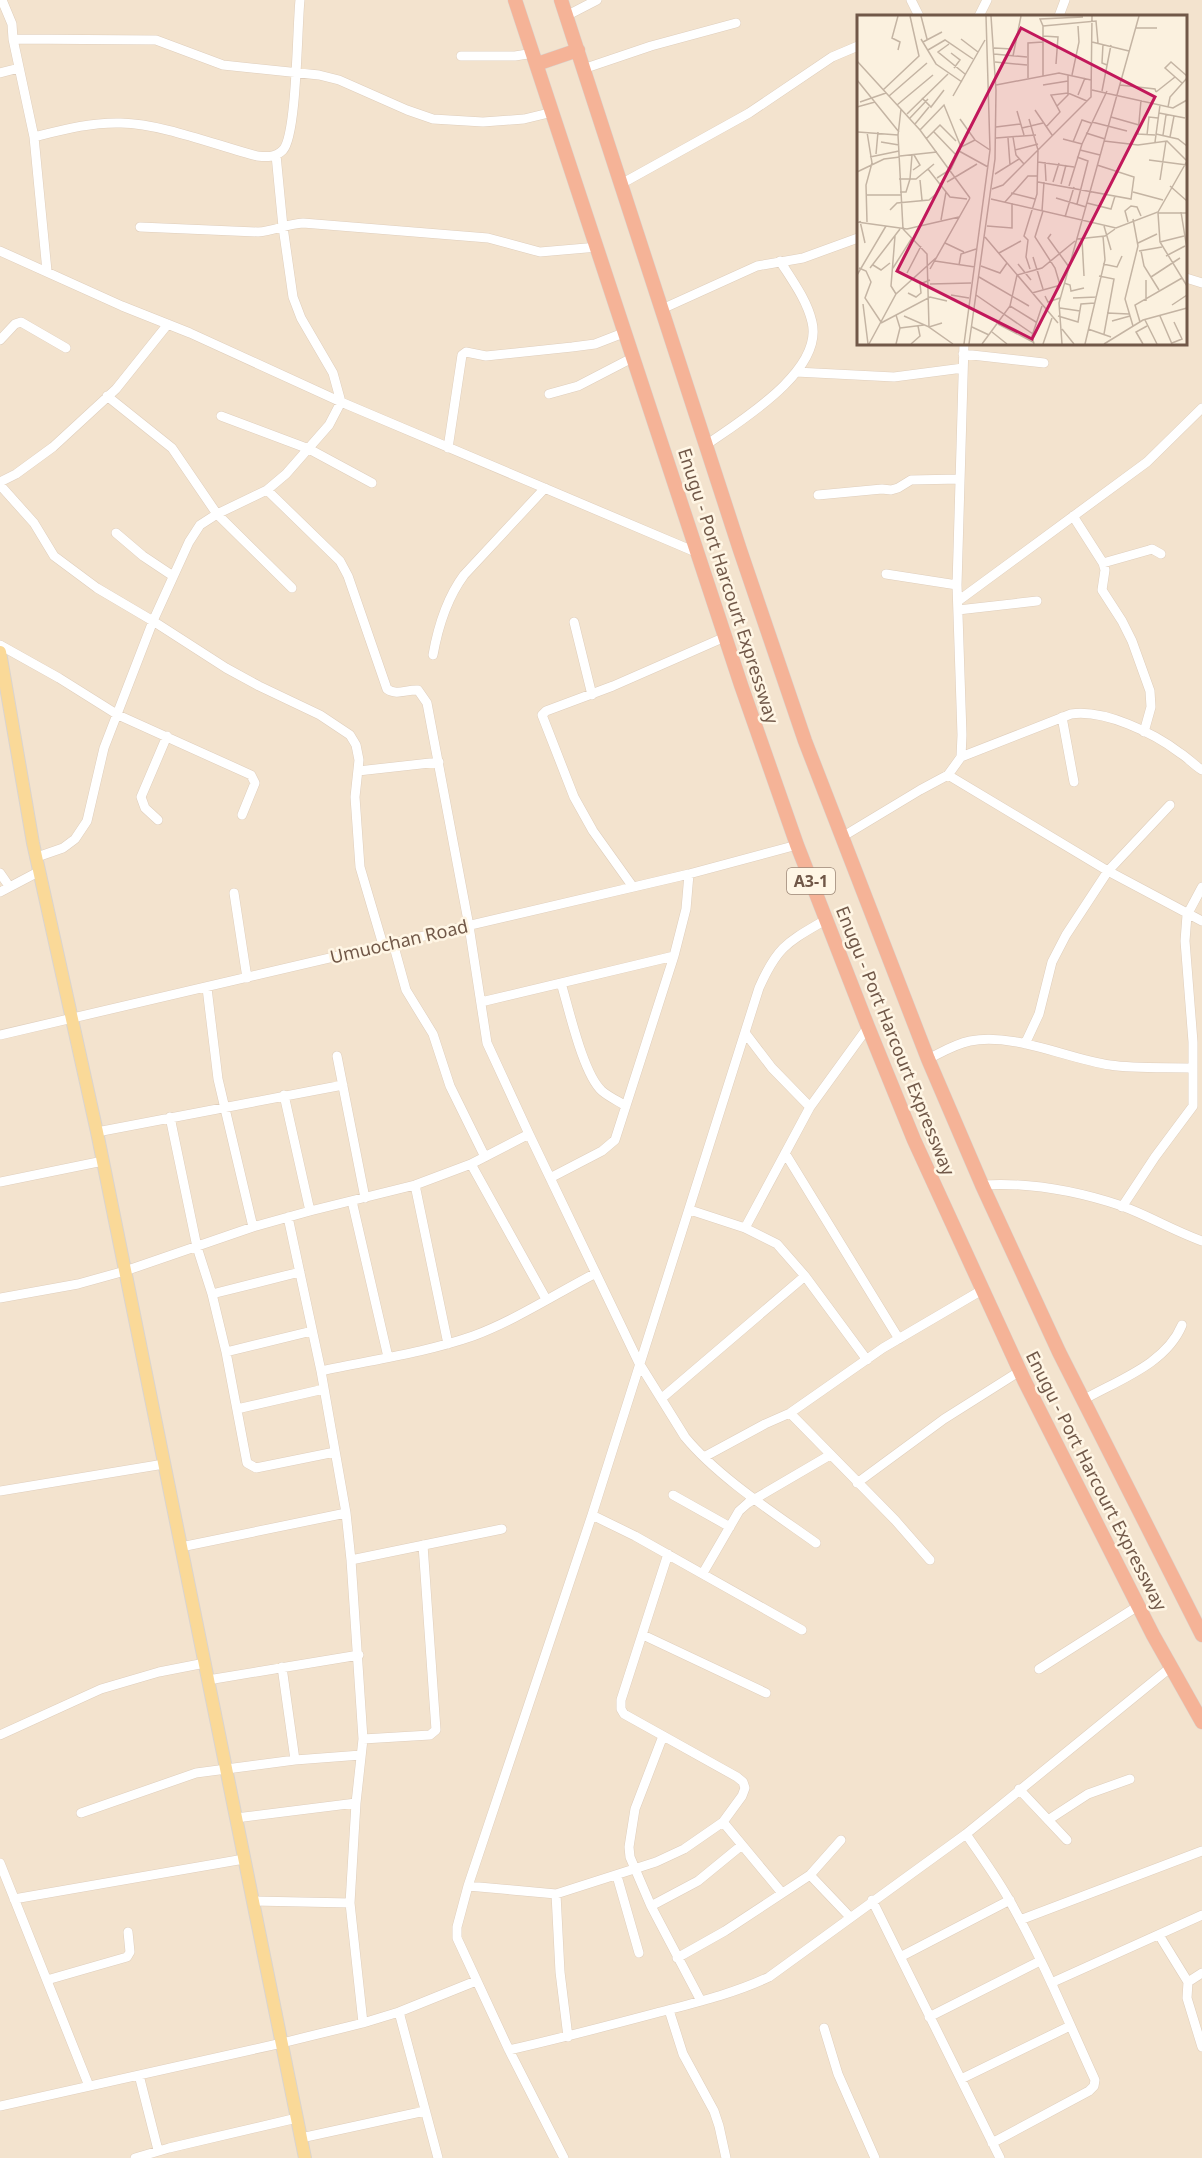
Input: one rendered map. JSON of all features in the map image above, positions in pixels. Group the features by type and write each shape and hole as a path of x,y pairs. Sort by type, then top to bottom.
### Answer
{"highway":[{"name":"Enugu - Port Harcourt Expressway","path":"516,0 725,637 797,845 868,1027 914,1140 1020,1371 1083,1501 1202,1722"},
{"name":"Enugu - Port Harcourt Expressway","path":"561,0 805,741 928,1059 982,1185 1083,1400 1202,1635"},
{"path":"536,59 578,50"}],"main road":[{"path":"0,652 37,857 103,1161 305,2158"}],"street":[{"path":"2,0 12,24 33,137 47,271"},
{"path":"33,137 99,124 122,123 160,129 257,156 265,157 282,151 287,143 296,88 300,0"},
{"path":"566,16 597,0"},
{"path":"911,0 918,15"},
{"path":"980,15 987,0"},
{"path":"1059,15 1065,0"},
{"path":"584,69 651,46 736,23"},
{"path":"13,39 156,40 184,49 213,63 319,75 339,80 433,119 483,122 524,119 553,112"},
{"path":"621,184 749,113 832,57 857,46"},
{"path":"461,56 507,56 536,59"},
{"path":"0,74 19,68"},
{"path":"37,857 63,848 75,839 87,821 104,748 153,621 189,542 200,525 217,514 267,490 286,474 329,425 341,402 333,373 296,308 283,227 276,154"},
{"path":"140,227 258,232 303,223 488,237 540,252 598,247"},
{"path":"662,309 757,266 803,258 857,238"},
{"path":"0,250 341,402 698,553"},
{"path":"706,445 758,408 796,372 811,346 812,322 803,298 780,261"},
{"path":"1187,279 1202,283"},
{"path":"0,340 15,324 21,322 66,348"},
{"path":"168,324 116,388 53,447 0,484 34,523 57,559 97,588 234,672 320,715 350,735 356,745 359,760 355,797 360,867 406,990 433,1034 450,1086 485,1157"},
{"path":"448,448 456,388 462,356 466,352 486,356 572,347 595,344 626,332"},
{"path":"961,757 957,585 964,345"},
{"path":"963,354 1044,363"},
{"path":"549,394 578,386 634,357"},
{"path":"796,372 894,377 963,368"},
{"path":"107,396 172,448 217,514 292,588"},
{"path":"958,606 1073,516 1147,462 1202,408"},
{"path":"221,416 309,449 372,483"},
{"path":"818,495 891,490 911,480 960,479"},
{"path":"434,656 437,637 455,587 545,488"},
{"path":"267,490 340,561 348,576 384,684 392,692 418,690 427,703 469,926 487,1043 639,1363 685,1437 704,1457 756,1500 816,1543"},
{"path":"1073,516 1103,563 1105,570 1102,590 1132,641 1150,692 1150,707 1144,732"},
{"path":"116,533 143,556 173,576"},
{"path":"1103,563 1152,549 1161,554"},
{"path":"886,574 957,585"},
{"path":"958,606 1037,601"},
{"path":"574,622 592,694"},
{"path":"633,887 594,831 574,797 542,715 546,711 592,694 725,637"},
{"path":"0,645 118,715 252,775 255,783 242,815"},
{"path":"842,837 948,775 961,757 1062,717 1083,712 1095,713 1144,732 1179,752 1202,770"},
{"path":"1062,717 1074,782"},
{"path":"158,820 145,808 141,798 167,736"},
{"path":"358,771 439,762"},
{"path":"948,775 1108,871 1202,921"},
{"path":"1024,1044 1039,1014 1052,962 1066,934 1108,871 1170,804"},
{"name":"Umuochan Road","path":"0,1035 689,874 797,845"},
{"path":"0,892 40,871"},
{"path":"0,873 9,886"},
{"path":"550,1178 610,1146 615,1140 674,956 686,909 689,874"},
{"path":"1122,1207 1155,1157 1197,1108 1193,1068 1197,1030 1185,941 1187,915 1202,887"},
{"path":"234,893 247,978"},
{"path":"564,2158 476,1981 457,1938 457,1927 468,1886 592,1515 759,988 774,958 789,942 827,919"},
{"path":"481,1002 674,956"},
{"path":"561,983 586,1064 594,1080 602,1091 626,1106"},
{"path":"207,988 215,1058 224,1106 252,1227"},
{"path":"745,1228 810,1107 868,1027"},
{"path":"746,1034 772,1068 810,1107"},
{"path":"928,1059 954,1046 973,1040 1024,1044 1113,1066 1193,1068"},
{"path":"338,1056 365,1198"},
{"path":"97,1132 343,1085"},
{"path":"284,1095 310,1211"},
{"path":"170,1117 197,1247 212,1294 226,1352 244,1456 251,1467 256,1468 335,1452"},
{"path":"0,1298 78,1284 125,1271 252,1227 415,1185 471,1164 529,1134"},
{"path":"785,1153 898,1339"},
{"path":"0,1182 103,1161"},
{"path":"471,1164 546,1299"},
{"path":"982,1185 1007,1183 1062,1189 1122,1207 1202,1240"},
{"path":"415,1185 448,1344"},
{"path":"352,1201 388,1357"},
{"path":"690,1209 745,1228 777,1244 805,1276 867,1360"},
{"path":"288,1217 321,1371 346,1513 351,1560 363,1739 356,1803 350,1903 363,2023"},
{"path":"212,1294 300,1272"},
{"path":"321,1371 448,1344 495,1326 596,1273"},
{"path":"662,1398 805,1276"},
{"path":"704,1457 790,1413 898,1339 982,1290"},
{"path":"1083,1400 1155,1360 1176,1340 1182,1325"},
{"path":"226,1352 312,1331"},
{"path":"857,1483 944,1419 1020,1371"},
{"path":"237,1409 324,1389"},
{"path":"790,1413 895,1520 930,1560"},
{"path":"703,1574 739,1510 830,1455"},
{"path":"0,1491 164,1464"},
{"path":"673,1495 730,1527"},
{"path":"181,1547 346,1513"},
{"path":"592,1515 668,1554 802,1630"},
{"path":"351,1560 502,1529"},
{"path":"363,1739 430,1735 436,1730 423,1545"},
{"path":"468,1886 556,1894 617,1876 684,1849 723,1822 742,1796 745,1788 743,1782 737,1777 624,1714 621,1709 621,1700 668,1554"},
{"path":"1039,1669 1138,1606"},
{"path":"643,1635 766,1693"},
{"path":"208,1680 359,1654"},
{"path":"0,1735 101,1689 159,1672 205,1663"},
{"path":"282,1667 295,1760"},
{"path":"509,2050 669,2010 748,1987 769,1977 966,1833 1171,1667"},
{"path":"663,1736 635,1809 629,1846 630,1857 651,1906 701,2001"},
{"path":"81,1813 181,1778 295,1760 361,1755"},
{"path":"1048,1820 1077,1800 1130,1779"},
{"path":"1019,1789 1067,1840"},
{"path":"236,1818 356,1803"},
{"path":"723,1822 782,1893"},
{"path":"966,1833 1010,1900 1095,2080 1094,2086 1070,2102 992,2143"},
{"path":"677,1958 724,1931 810,1875 840,1840"},
{"path":"651,1906 698,1881 742,1845"},
{"path":"1020,1920 1202,1851"},
{"path":"14,1899 244,1859"},
{"path":"0,1863 89,2086"},
{"path":"810,1875 850,1917"},
{"path":"617,1876 639,1953"},
{"path":"556,1894 560,1972 568,2037"},
{"path":"872,1900 902,1956 929,2017 1000,2158"},
{"path":"902,1956 1010,1900"},
{"path":"253,1901 350,1903"},
{"path":"1051,1983 1202,1915"},
{"path":"47,1980 127,1957 130,1952 128,1932"},
{"path":"1159,1935 1188,1982 1187,1998 1202,2047"},
{"path":"929,2017 1040,1961"},
{"path":"1188,1982 1202,1973"},
{"path":"0,2106 363,2023 399,2012 476,1981"},
{"path":"669,2010 683,2054 714,2111 726,2158"},
{"path":"399,2012 438,2158"},
{"path":"961,2079 1070,2026"},
{"path":"824,2028 838,2074 875,2158"},
{"path":"139,2075 158,2151"},
{"path":"301,2138 425,2110"},
{"path":"135,2158 297,2118"}],"shaded area":[{"path":"0,0 1202,0 1202,2158 0,2158"}]}
